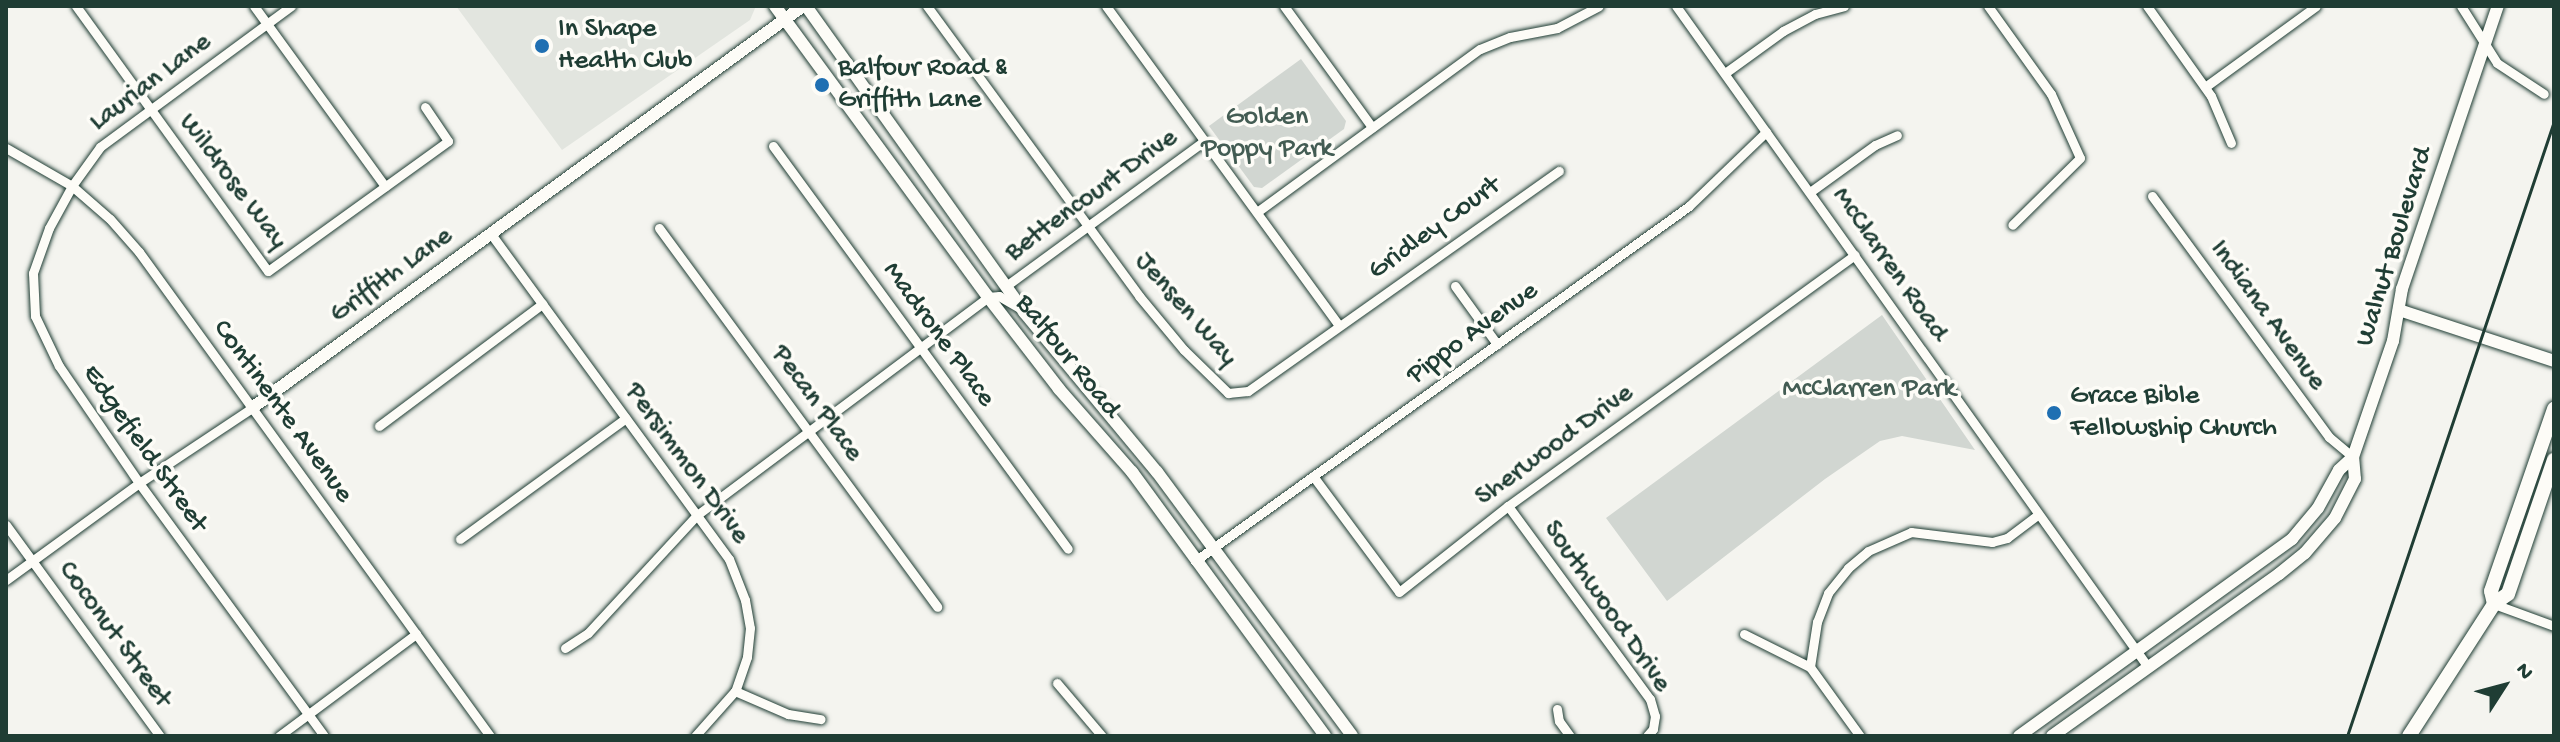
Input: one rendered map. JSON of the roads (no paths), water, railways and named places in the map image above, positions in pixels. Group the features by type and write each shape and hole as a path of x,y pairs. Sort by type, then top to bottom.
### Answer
{"main road":[{"path":"2494,604 2491,591 2554,409"},
{"path":"2409,736 2494,604 2508,594 2554,460"}],"street":[{"name":"Wildrose Way","path":"76,6 268,271 385,186"},
{"path":"254,6 385,186 448,141 425,107"},
{"name":"Laurian Lane","path":"72,186 100,147 148,108 291,6"},
{"name":"Balfour Road","path":"775,6 988,297 1059,389 1132,472 1325,736"},
{"name":"Balfour Road","path":"804,6 1024,312 1157,472 1352,736"},
{"name":"Griffith Lane","path":"6,580 139,483 252,408 804,6"},
{"path":"927,6 1087,226"},
{"path":"1106,6 1339,325"},
{"path":"1300,6 1287,10 1372,127"},
{"path":"1257,212 1480,49 1510,37 1557,28 1599,6"},
{"name":"McClarren Road","path":"1676,6 2148,667"},
{"path":"1725,73 1783,31 1815,14 1844,6"},
{"path":"1988,6 2051,94 2080,158 2012,225"},
{"path":"2147,6 2205,87 2231,143"},
{"path":"2461,6 2497,63 2544,94"},
{"name":"Walnut Boulevard","path":"2052,736 2305,553 2335,518 2355,479 2353,457 2393,341 2402,289 2498,6"},
{"path":"2205,87 2309,8"},
{"name":"Pippo Avenue","path":"1195,561 1689,206 1766,132"},
{"path":"1810,192 1875,145 1897,135"},
{"name":"Bettencourt Drive","path":"1006,286 1204,141"},
{"name":"Madrone Place","path":"773,146 1068,549"},
{"name":"Continente Avenue","path":"6,148 72,186 110,219 139,252 490,736"},
{"name":"Gridley Court","path":"1339,325 1559,171"},
{"name":"Edgefield Street","path":"72,186 49,228 33,273 35,316 59,366 139,483 324,736"},
{"name":"Indiana Avenue","path":"2152,196 2329,437 2353,457"},
{"name":"Jensen Way","path":"1087,226 1184,350 1228,393 1248,391 1339,325"},
{"name":"Pecan Place","path":"659,228 937,607"},
{"name":"Persimmon Drive","path":"491,234 729,559 745,600 750,628 747,657 735,691 695,736"},
{"name":"Sherwood Drive","path":"1313,476 1399,592 1508,506 1855,255"},
{"path":"1455,286 1497,344"},
{"path":"565,648 588,633 697,515 988,297 999,296 1024,312"},
{"path":"379,426 542,304"},
{"path":"2399,310 2554,361"},
{"path":"460,539 626,418"},
{"name":"Walnut Boulevard","path":"2019,736 2292,539 2318,508 2339,470 2353,457"},
{"name":"Southwood Drive","path":"1508,506 1650,699 1655,716 1653,729 1647,736"},
{"path":"1810,667 1817,622 1828,593 1848,568 1868,551 1895,536 1911,532 1992,542 2007,538 2038,515"},
{"name":"Coconut Street","path":"6,525 160,736"},
{"path":"2494,604 2554,626"},
{"path":"279,736 416,634"},
{"path":"1744,634 1810,667 1860,736"},
{"path":"1057,683 1102,736"},
{"path":"735,691 788,714 821,719"},
{"path":"1557,709 1559,721 1570,736"}],"railway":[{"path":"2347,736 2554,121"}],"place":[{"name":"In Shape Health Club","path":"542,46"},
{"name":"Balfour Road & Griffith Lane","path":"822,85"},
{"name":"Grace Bible Fellowship Church","path":"2054,413"}],"park label":[{"name":"Golden Poppy Park","path":"1267,134"},
{"name":"McClarren Park","path":"1869,390"}]}
